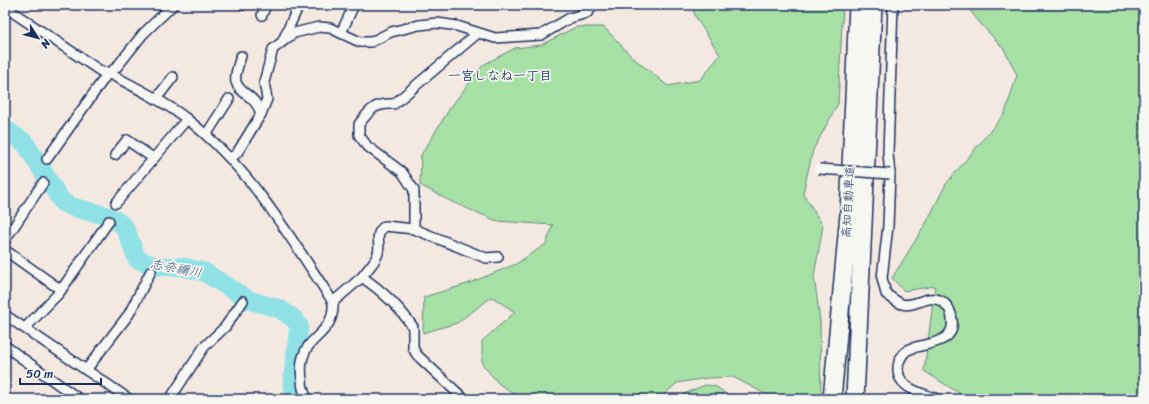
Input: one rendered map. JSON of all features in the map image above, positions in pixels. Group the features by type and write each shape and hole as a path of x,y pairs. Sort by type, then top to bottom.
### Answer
{"highway":[{"name":"高知自動車道","path":"832,399 849,214 858,5"},
{"name":"高知自動車道","path":"856,394 873,5"}],"street":[{"path":"46,159 108,73 116,68 143,34 173,5"},
{"path":"262,15 266,5"},
{"path":"283,41 299,5"},
{"path":"341,34 354,5"},
{"path":"231,158 237,154 261,114 267,99 264,82 273,49 294,33 319,27 330,28 360,42 371,42 391,32 419,25 437,23 457,26 496,38 541,35 570,18 587,13 594,5"},
{"path":"893,5 888,154 890,174 888,226 882,278 886,294 902,304 914,303 929,298 942,301 952,313 953,325 946,338 931,344 909,349 901,356 898,367 900,378 910,390 938,399"},
{"path":"5,7 102,72 108,73 156,99 186,118 231,158 272,209 333,302 334,312 331,320 302,357 302,388 308,399"},
{"path":"414,229 414,190 402,172 367,146 359,135 359,124 374,107 381,103 394,104 478,33"},
{"path":"241,56 236,82 241,90 254,99 261,114"},
{"path":"156,99 173,76"},
{"path":"206,135 229,99"},
{"path":"116,203 186,118"},
{"path":"115,155 127,140 153,158"},
{"path":"818,169 890,174"},
{"path":"5,240 43,183"},
{"path":"25,328 61,290 109,221"},
{"path":"333,302 362,277 378,254 378,237 380,230 386,226 392,225 414,229 486,258 498,257"},
{"path":"5,253 9,253 61,290"},
{"path":"86,370 129,314 150,271"},
{"path":"362,277 376,287 413,327 414,348 417,355 464,399"},
{"path":"170,399 204,347 225,327 243,301"},
{"path":"5,315 129,399"},
{"path":"5,346 73,397"}],"green space":[{"path":"692,5 843,5 838,104 813,150 803,193 823,226 814,276 820,321 821,399 775,399 733,377 707,378 677,383 659,399 523,399 499,384 482,364 482,341 515,312 492,297 457,323 423,333 424,297 467,284 516,264 546,244 553,225 497,221 452,202 420,185 421,155 450,108 483,65 515,48 541,45 576,27 604,27 632,57 668,86 700,80 720,55 695,16"},
{"path":"966,5 1144,5 1144,399 974,399 962,395 924,371 935,286 904,291 892,278 925,225 946,184 1005,113 1017,75 1004,49 979,22"},
{"path":"705,385 715,386 724,392 719,399 683,399 684,394"}],"waterway":[{"name":"志奈禰川","path":"5,129 25,143 62,202 77,209 111,218 124,227 137,259 154,266 183,267 204,272 249,300 280,309 294,319 299,326 292,385 298,399"}],"district":[{"name":"一宮しなね一丁目","path":"500,75"}]}
